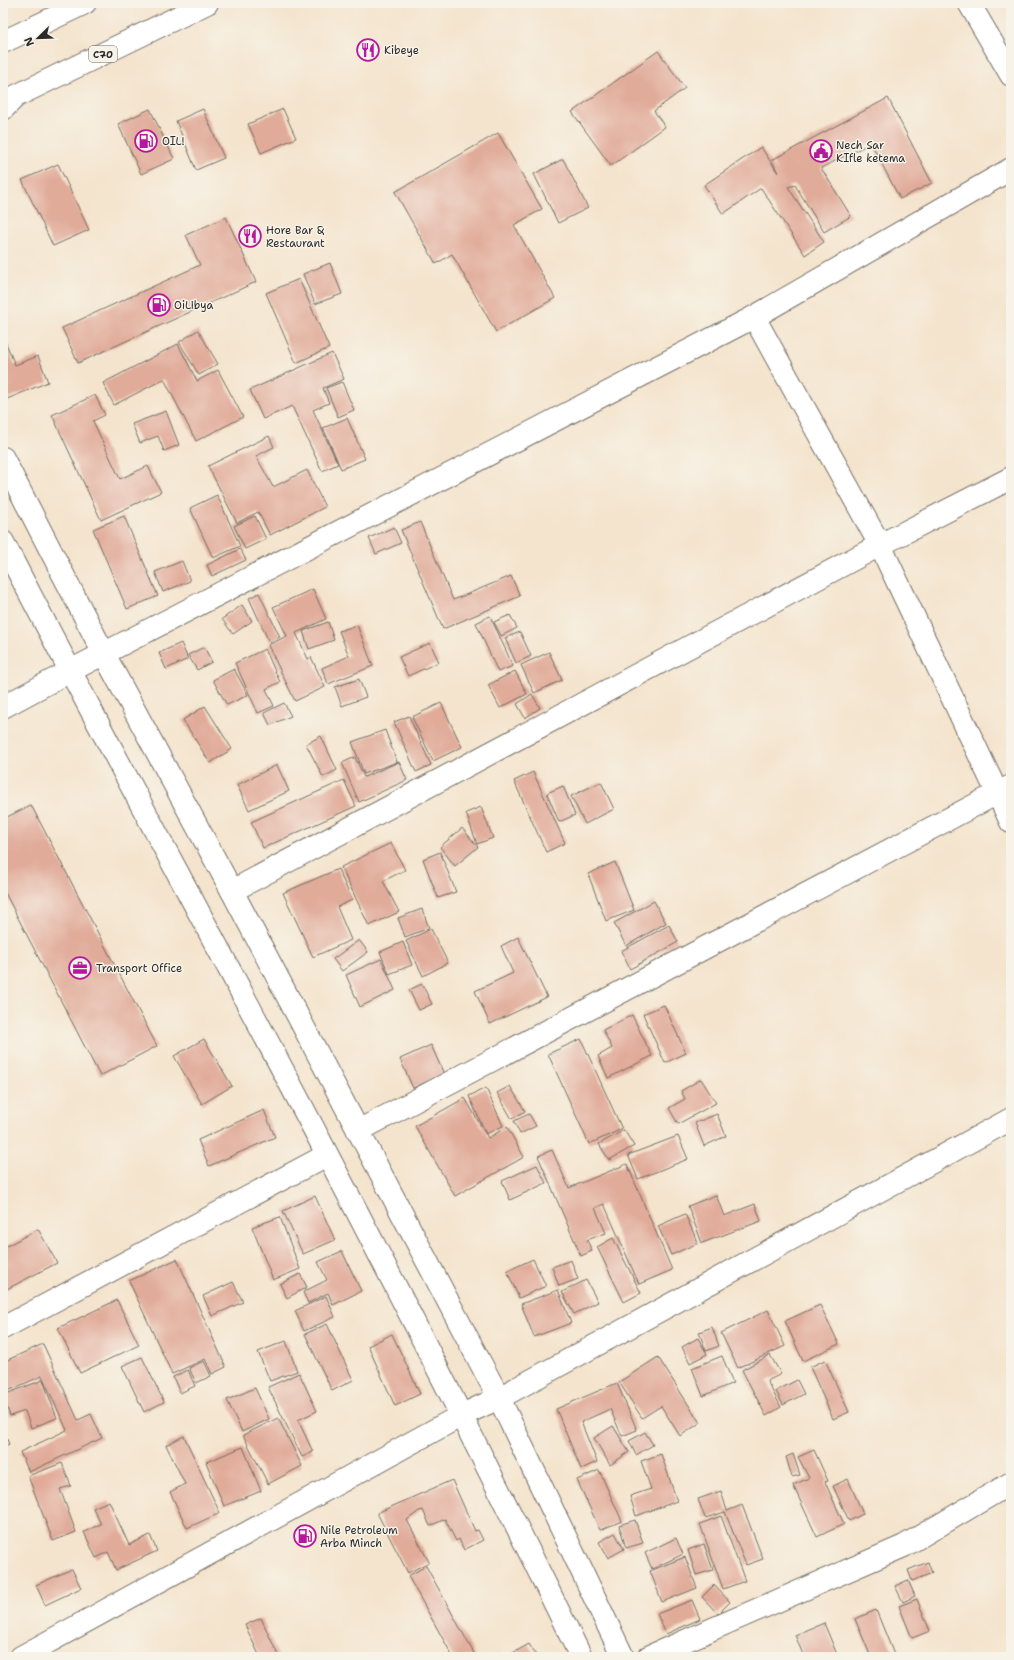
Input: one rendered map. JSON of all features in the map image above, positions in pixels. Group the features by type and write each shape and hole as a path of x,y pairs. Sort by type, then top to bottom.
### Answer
{"main road":[{"path":"3,42 84,3"},
{"name":"C70","path":"3,109 16,96 207,3"},
{"path":"969,3 1011,75"},
{"path":"3,707 754,317 1011,169"},
{"path":"754,317 880,545 1004,790 1011,822"},
{"path":"3,458 104,654 232,892 498,1398 623,1657"},
{"path":"232,892 880,545 1011,478"},
{"path":"3,542 327,1155 462,1415 581,1657"},
{"path":"358,1132 1004,790"},
{"path":"20,1657 462,1415 498,1398 1011,1119"},
{"path":"3,1328 327,1155"},
{"path":"648,1657 904,1546 1011,1483"}],"building":[{"path":"658,51 685,88 654,111 665,127 611,166 572,112"},
{"path":"888,98 932,183 900,199 871,143 821,168 851,216 824,232 795,185 788,187 824,242 805,255 761,188 723,214 704,185 761,147 778,173 772,160"},
{"name":"OIL!","path":"150,109 174,159 141,174 118,124"},
{"path":"203,109 224,158 196,170 176,121"},
{"path":"283,109 296,138 261,153 248,124"},
{"path":"498,133 542,209 514,225 555,298 496,332 452,254 436,264 395,192"},
{"path":"563,159 588,208 558,223 534,174"},
{"path":"58,164 89,230 53,246 22,180"},
{"name":"OiLibya","path":"226,217 256,282 78,363 62,328 200,265 186,235"},
{"path":"330,263 342,294 315,304 303,274"},
{"path":"299,279 329,348 296,363 266,293"},
{"path":"198,330 218,364 199,375 179,342"},
{"path":"3,336 15,365 38,356 48,382 7,399 3,388"},
{"path":"178,344 197,381 218,370 243,417 196,441 164,379 114,405 103,383"},
{"path":"332,353 344,379 323,388 329,403 313,410 338,464 322,471 292,406 263,419 250,390"},
{"path":"342,382 354,410 338,417 326,388"},
{"path":"95,395 105,415 93,421 120,479 148,466 161,492 101,520 52,415"},
{"path":"166,411 179,445 164,451 158,436 140,443 132,424"},
{"path":"347,418 365,459 341,469 323,428"},
{"path":"269,436 274,447 256,456 273,487 307,470 325,507 270,535 258,512 237,523 208,466"},
{"path":"217,495 240,546 213,558 190,508"},
{"path":"124,516 158,596 127,609 93,529"},
{"path":"255,516 266,539 245,549 234,526"},
{"path":"420,522 453,600 511,576 520,596 443,629 401,530"},
{"path":"394,527 401,543 376,554 369,538"},
{"path":"240,549 246,560 212,576 207,565"},
{"path":"182,561 190,581 163,592 155,572"},
{"path":"313,589 326,619 296,633 308,659 311,657 325,687 295,701 268,645 287,636 273,607"},
{"path":"259,593 280,637 269,642 249,598"},
{"path":"242,605 252,621 233,634 222,619"},
{"path":"510,615 517,628 501,636 494,622"},
{"path":"490,616 513,666 498,672 476,623"},
{"path":"328,622 334,640 309,649 303,631"},
{"path":"357,625 373,666 328,684 322,668 349,656 339,631"},
{"path":"520,632 531,656 516,663 505,638"},
{"path":"181,643 188,659 166,669 159,653"},
{"path":"430,643 439,662 408,676 399,657"},
{"path":"204,647 212,662 197,670 188,655"},
{"path":"265,649 280,682 266,689 274,706 258,713 235,663"},
{"path":"549,652 562,680 534,693 521,665"},
{"path":"234,669 248,695 227,705 213,680"},
{"path":"515,671 527,694 500,708 488,685"},
{"path":"359,679 366,697 342,706 335,687"},
{"path":"532,694 540,708 525,718 517,704"},
{"path":"284,703 291,716 270,725 264,713"},
{"path":"441,703 462,747 433,761 412,717"},
{"path":"205,706 232,749 210,763 183,720"},
{"path":"409,716 431,765 416,772 394,722"},
{"path":"385,730 397,762 364,774 352,742"},
{"path":"321,736 337,770 323,777 306,744"},
{"path":"355,757 364,777 399,762 407,780 359,802 342,763"},
{"path":"277,765 289,791 249,810 237,785"},
{"path":"533,772 565,843 546,852 514,781"},
{"path":"344,780 356,806 263,848 251,822"},
{"path":"601,782 614,809 585,824 571,796"},
{"path":"563,786 575,815 559,822 547,793"},
{"name":"Transport Office","path":"31,805 157,1046 100,1076 3,889 3,819"},
{"path":"481,807 493,838 477,844 466,813"},
{"path":"462,828 478,847 455,866 440,847"},
{"path":"391,843 405,870 383,881 399,912 369,926 341,867"},
{"path":"440,852 456,892 438,898 423,859"},
{"path":"615,862 634,910 606,921 588,874"},
{"path":"338,869 352,900 337,907 351,940 313,957 283,893"},
{"path":"654,901 666,923 626,946 614,923"},
{"path":"422,909 429,928 405,937 398,918"},
{"path":"669,925 678,942 630,969 621,951"},
{"path":"431,929 448,963 423,976 406,941"},
{"path":"518,937 547,997 490,1024 475,991 513,973 501,946"},
{"path":"359,940 368,952 342,971 333,959"},
{"path":"403,942 412,965 389,974 380,952"},
{"path":"381,959 395,990 360,1007 346,975"},
{"path":"422,984 432,1004 419,1010 409,990"},
{"path":"664,1005 686,1053 665,1063 643,1014"},
{"path":"632,1015 652,1056 608,1078 598,1056 612,1048 603,1030"},
{"path":"204,1039 232,1086 202,1104 174,1056"},
{"path":"581,1039 622,1129 589,1144 548,1054"},
{"path":"431,1045 444,1074 413,1088 400,1059"},
{"path":"701,1079 716,1103 678,1124 669,1108 685,1099 681,1091"},
{"path":"510,1086 525,1111 512,1119 497,1093"},
{"path":"486,1088 503,1126 486,1134 469,1096"},
{"path":"465,1098 488,1138 507,1127 524,1157 455,1196 415,1126"},
{"path":"264,1110 275,1137 209,1166 198,1140"},
{"path":"529,1114 536,1126 520,1134 514,1121"},
{"path":"717,1114 726,1136 704,1146 695,1123"},
{"path":"624,1130 634,1146 609,1160 599,1144"},
{"path":"678,1136 688,1159 638,1179 628,1155"},
{"path":"552,1150 569,1188 627,1164 672,1270 639,1284 604,1204 595,1208 606,1233 587,1240 592,1251 581,1256 538,1156"},
{"path":"537,1165 546,1183 510,1200 502,1181"},
{"path":"716,1195 724,1216 755,1204 761,1221 702,1243 688,1206"},
{"path":"315,1196 335,1240 303,1254 283,1211"},
{"path":"685,1214 698,1243 671,1255 658,1226"},
{"path":"280,1217 300,1269 273,1280 252,1227"},
{"path":"38,1229 57,1263 3,1291 3,1248"},
{"path":"613,1238 641,1293 624,1302 597,1247"},
{"path":"342,1251 361,1291 333,1305 328,1293 308,1303 303,1292 327,1280 318,1262"},
{"path":"177,1259 226,1367 212,1374 205,1359 172,1374 129,1281"},
{"path":"533,1259 546,1286 519,1298 507,1271"},
{"path":"571,1260 578,1279 559,1286 552,1267"},
{"path":"300,1274 307,1287 287,1298 280,1284"},
{"path":"586,1280 598,1302 574,1314 562,1292"},
{"path":"233,1282 243,1302 212,1316 203,1296"},
{"path":"558,1290 571,1323 534,1337 521,1304"},
{"path":"326,1296 335,1317 304,1331 295,1311"},
{"path":"117,1300 139,1345 80,1373 58,1328"},
{"path":"820,1305 839,1344 803,1361 785,1321"},
{"path":"768,1310 785,1346 738,1368 721,1333"},
{"path":"327,1324 353,1380 332,1391 305,1334"},
{"path":"712,1327 719,1346 706,1351 699,1332"},
{"path":"392,1334 420,1394 395,1406 368,1346"},
{"path":"698,1338 707,1354 690,1363 682,1347"},
{"path":"286,1341 297,1371 270,1381 258,1352"},
{"path":"43,1344 78,1420 91,1414 102,1438 29,1472 20,1452 67,1430 42,1376 3,1393 3,1362"},
{"path":"770,1355 781,1374 767,1381 781,1407 766,1416 742,1370"},
{"path":"722,1356 733,1383 703,1396 692,1368"},
{"path":"142,1357 164,1402 144,1412 122,1366"},
{"path":"658,1357 700,1423 680,1436 661,1406 642,1418 619,1382"},
{"path":"825,1360 849,1412 833,1419 810,1367"},
{"path":"204,1361 211,1376 196,1383 189,1368"},
{"path":"188,1370 195,1386 180,1393 173,1377"},
{"path":"299,1373 317,1411 298,1420 313,1452 302,1457 268,1387"},
{"path":"43,1380 57,1418 31,1428 25,1411 10,1416 3,1395"},
{"path":"797,1380 804,1394 783,1405 776,1391"},
{"path":"617,1383 637,1430 622,1436 610,1409 581,1422 597,1462 581,1469 556,1409"},
{"path":"255,1388 269,1419 242,1432 227,1400"},
{"path":"278,1418 302,1466 268,1484 243,1435"},
{"path":"613,1426 629,1452 610,1465 594,1438"},
{"path":"3,1430 9,1444 3,1447"},
{"path":"645,1432 653,1445 636,1455 629,1441"},
{"path":"184,1436 220,1513 187,1528 170,1492 185,1484 166,1445"},
{"path":"243,1447 261,1491 224,1506 206,1462"},
{"path":"814,1450 828,1481 825,1482 844,1524 817,1537 793,1485 809,1478 798,1457"},
{"path":"661,1454 677,1501 636,1516 630,1496 651,1489 641,1461"},
{"path":"793,1454 800,1475 792,1477 786,1457"},
{"path":"62,1463 71,1486 60,1489 76,1532 53,1541 28,1476"},
{"path":"599,1470 622,1521 600,1530 577,1480"},
{"path":"848,1479 863,1514 849,1521 833,1486"},
{"path":"452,1480 475,1531 478,1530 483,1540 464,1550 459,1539 456,1541 445,1519 430,1526 423,1510 419,1511 407,1520 429,1562 408,1573 377,1513"},
{"path":"721,1491 727,1511 742,1505 763,1559 746,1565 725,1512 705,1518 698,1499"},
{"path":"109,1501 129,1545 150,1535 157,1551 116,1570 108,1552 96,1558 84,1532 101,1524 93,1508"},
{"path":"721,1516 745,1581 723,1589 700,1524"},
{"path":"635,1520 643,1543 626,1548 619,1525"},
{"path":"615,1533 624,1549 608,1558 599,1542"},
{"path":"676,1538 683,1554 652,1569 645,1553"},
{"path":"704,1544 713,1570 696,1575 688,1550"},
{"path":"685,1557 697,1588 662,1602 650,1571"},
{"path":"928,1562 932,1573 912,1581 908,1570"},
{"path":"426,1566 476,1657 453,1657 408,1576"},
{"path":"72,1569 81,1588 45,1605 36,1585"},
{"path":"908,1580 915,1596 903,1602 895,1586"},
{"path":"714,1585 730,1602 718,1614 702,1597"},
{"path":"917,1599 930,1631 912,1638 899,1606"},
{"path":"692,1600 700,1619 666,1634 657,1614"},
{"path":"876,1610 895,1657 871,1657 855,1619"},
{"path":"261,1618 279,1657 260,1657 245,1625"},
{"path":"824,1623 838,1657 804,1657 795,1635"},
{"path":"529,1644 537,1657 506,1657"},
{"path":"499,1653 502,1657 491,1657"}],"place":[{"name":"Kibeye","path":"368,50"},
{"name":"OIL!","path":"146,141"},
{"name":"Nech Sar KIfle ketema","path":"821,151"},
{"name":"Hore Bar & Restaurant","path":"250,236"},
{"name":"OiLibya","path":"159,305"},
{"name":"Transport Office","path":"80,968"},
{"name":"Nile Petroleum Arba Minch","path":"305,1536"}]}
